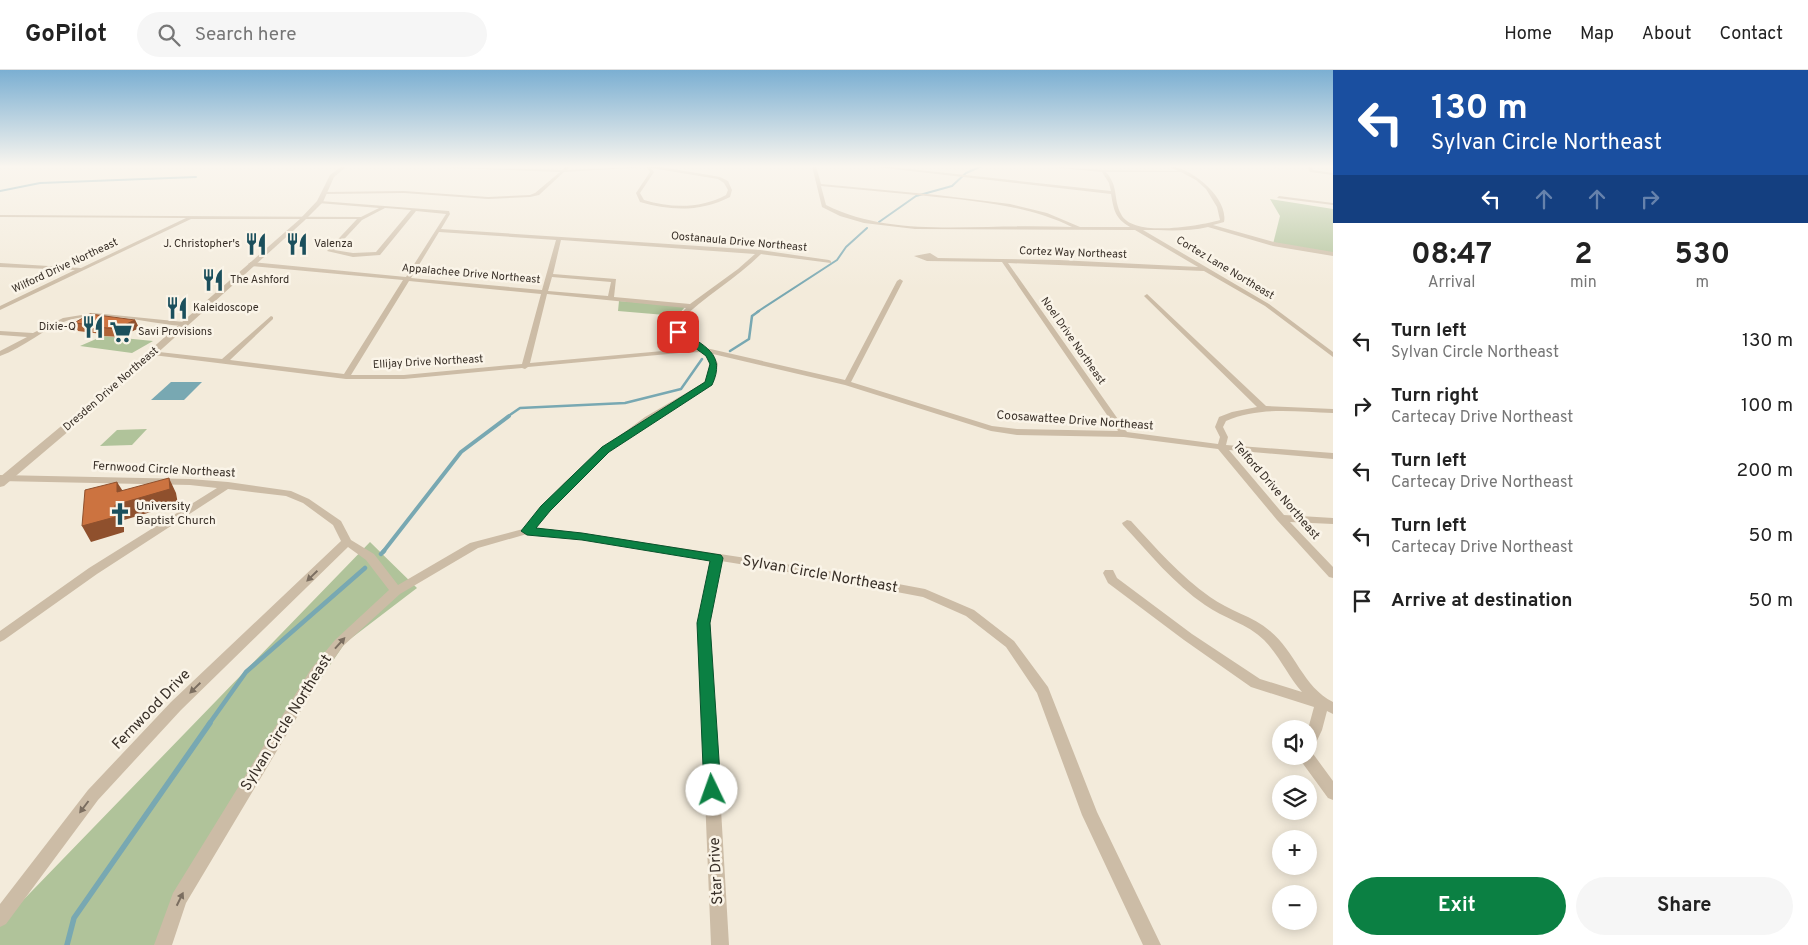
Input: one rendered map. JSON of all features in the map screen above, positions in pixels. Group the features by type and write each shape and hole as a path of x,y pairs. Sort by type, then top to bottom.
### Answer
{"street":[{"name":"Dresden Drive Northeast","path":"3,480 153,353 315,207"},
{"path":"346,376 406,278 445,219 447,212 415,209 384,207 363,218 330,251 353,255 378,254 415,209"},
{"path":"826,207 844,216 874,223 917,227 1138,228 1210,226 1273,244 1333,254"},
{"path":"1018,207 1056,216 1079,228"},
{"name":"Cortez Lane Northeast","path":"1116,207 1117,214 1122,220 1267,305 1333,355"},
{"path":"1210,226 1222,221 1218,207"},
{"path":"0,216 363,218"},
{"name":"Wilford Drive Northeast","path":"0,308 194,217"},
{"name":"Oostanaula Drive Northeast","path":"437,230 760,252 829,262"},
{"path":"526,367 559,238"},
{"path":"527,531 546,508 609,447 709,383 714,364 710,354 678,332 676,322 690,306 733,276 760,252"},
{"name":"Cortez Way Northeast","path":"936,259 1208,269"},
{"name":"Noel Drive Northeast","path":"1004,261 1124,434"},
{"name":"Appalachee Drive Northeast","path":"251,264 690,306"},
{"path":"0,265 81,269"},
{"path":"548,275 614,280 611,298"},
{"path":"847,383 900,281"},
{"path":"1147,296 1263,408"},
{"path":"0,354 65,319 86,314 184,324"},
{"path":"225,361 271,318"},
{"path":"0,333 33,335"},
{"name":"Coosawattee Drive Northeast","path":"704,350 847,383 991,428 1017,432 1124,434 1221,447 1333,456"},
{"name":"Ellijay Drive Northeast","path":"153,353 346,376 431,375 704,350"},
{"path":"1221,447 1224,437 1219,427 1222,419 1236,411 1263,408 1333,412"},
{"name":"Telford Drive Northeast","path":"1221,447 1281,518 1333,574"},
{"name":"Fernwood Circle Northeast","path":"3,480 190,482 288,493 306,501 337,523 347,542 370,557 396,591"},
{"path":"0,637 93,571 228,485"},
{"path":"1281,518 1333,521"},
{"path":"1127,523 1161,560 1208,601 1267,635 1302,682 1328,706"},
{"name":"Sylvan Circle Northeast","path":"163,945 179,899 316,673 338,644 396,591 474,545 527,531 582,536 818,573 925,593 970,613 1010,644 1043,690 1090,815 1152,945"},
{"name":"Fernwood Drive","path":"0,918 93,795 176,706 347,542"},
{"name":"Star Drive","path":"716,558 704,623 720,945"},
{"path":"1109,573 1112,580 1188,637 1256,684 1328,706"},
{"path":"1317,726 1328,706"},
{"path":"1313,765 1333,793"}],"green space":[{"path":"1275,207 1319,207 1333,209 1333,254 1273,244 1280,216"},
{"path":"619,301 686,306 677,316 618,311"},
{"path":"103,336 153,341 132,353 80,346"},
{"path":"147,429 132,445 100,446 117,430"},
{"path":"370,542 417,588 345,643 239,799 159,945 0,945 0,924"}],"water":[{"path":"171,382 202,382 184,400 151,400"}],"building":[{"path":"90,314 135,320 116,329 74,323"},
{"path":"169,478 170,489 115,505 115,517 82,526 85,490 117,482 117,492"}],"waterway":[{"path":"879,222 901,207"},
{"path":"757,312 837,260 846,247 867,228"},
{"path":"730,351 749,339 752,316 759,311"},
{"path":"507,417 520,408 625,403 681,389 702,359"},
{"path":"383,552 461,452 509,416"},
{"path":"209,724 246,672 365,568"},
{"path":"67,945 74,918 210,723"}],"place":[{"name":"J. Christopher's","path":"256,244"},
{"name":"Valenza","path":"297,244"},
{"name":"The Ashford","path":"213,280"},
{"name":"Kaleidoscope","path":"177,308"},
{"name":"Dixie-Q","path":"93,327"},
{"name":"Savi Provisions","path":"121,332"},
{"name":"University Baptist Church","path":"120,514"}],"route":[{"path":"678,332 710,354 714,364 709,383 658,414 596,457 546,508 527,531 582,536 716,558 704,623 712,790"}]}
